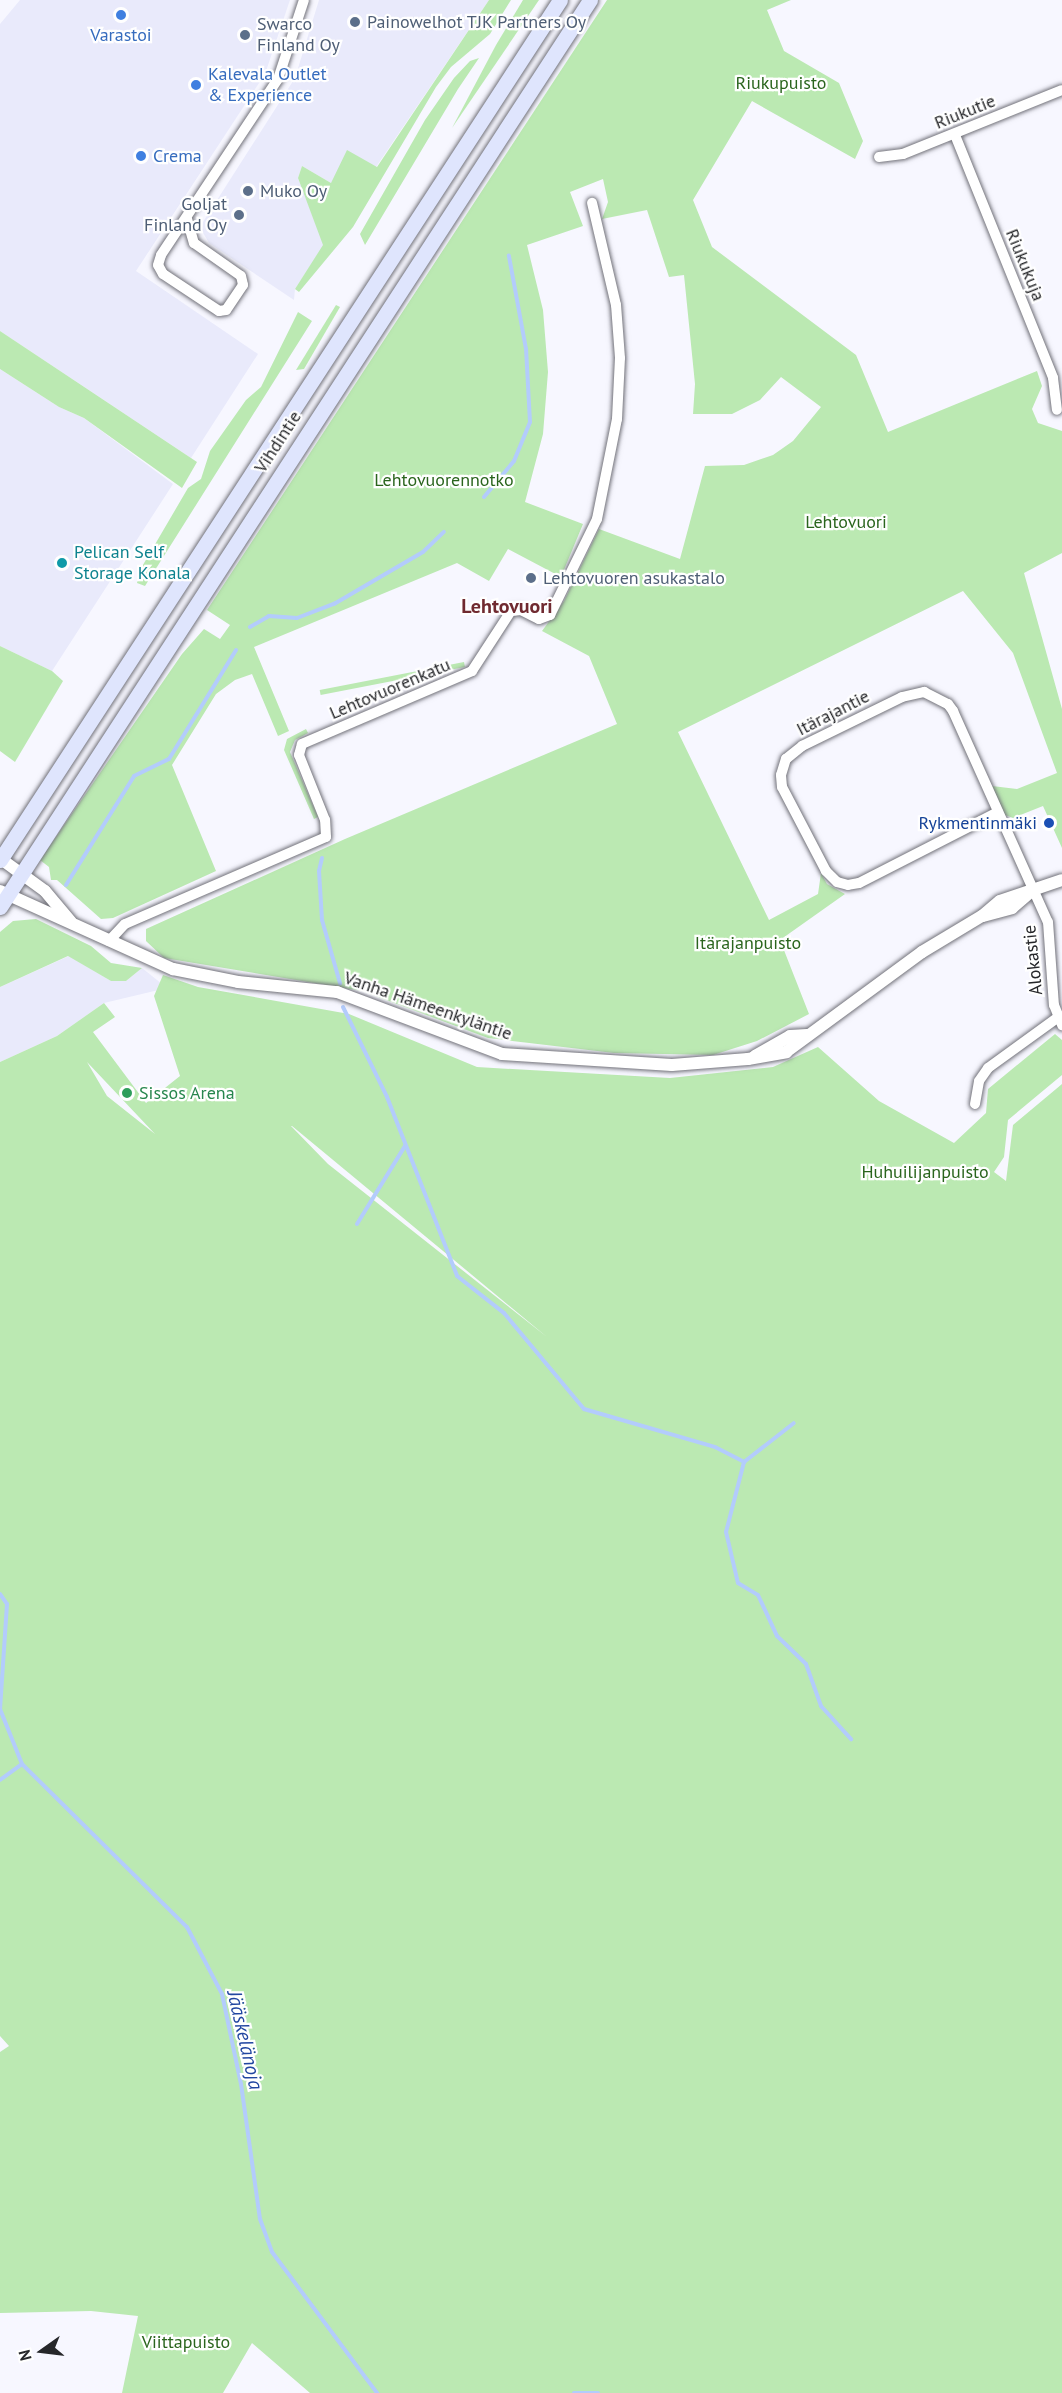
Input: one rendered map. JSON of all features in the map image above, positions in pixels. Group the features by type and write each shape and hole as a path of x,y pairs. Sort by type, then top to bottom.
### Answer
{"main road":[{"name":"Vihdintie","path":"0,859 560,0"},
{"name":"Vihdintie","path":"2,898 22,874 591,0"}],"street":[{"path":"187,219 194,243 241,276 243,285 226,310 219,311 163,274 158,266 161,255 278,79 304,0"},
{"name":"Riukutie","path":"879,157 903,154 955,135 1062,90"},
{"name":"Riukukuja","path":"955,135 1053,378 1057,410"},
{"name":"Lehtovuorenkatu","path":"109,941 125,924 326,837 326,820 299,755 302,744 472,672 511,611 521,610 539,618 550,615 597,519 617,419 620,358 616,305 592,203"},
{"name":"Itärajantie","path":"998,812 859,883 848,885 837,882 826,871 782,787 781,776 786,759 802,747 902,697 932,694 953,711 998,812 1031,893"},
{"name":"Vanha Hämeenkyläntie","path":"0,859 45,891 71,923"},
{"name":"Vanha Hämeenkyläntie","path":"2,898 71,923 173,969 238,982 337,992 409,1023 502,1054 627,1065 748,1059 786,1052 922,952 982,916 1012,908 1031,893 1062,880"},
{"name":"Alokastie","path":"1031,893 1048,922 1059,1022"},
{"path":"975,1104 979,1081 988,1068 1059,1022"}],"shaded area":[{"path":"20,0 290,0 265,74 136,271 258,354 191,458 0,331 0,24"},
{"path":"319,0 489,0 376,167 331,183 302,166 298,178 324,245 295,289 294,300 209,243 202,231 203,222 295,78"},
{"path":"0,369 59,407 84,418 173,484 52,671 0,646"},
{"path":"69,956 111,981 126,981 142,968 167,988 104,1003 57,1036 0,1062 0,987"}],"green space":[{"path":"489,0 511,0 490,34 451,67 436,87 353,227 299,292 295,289 323,245 298,178 302,166 331,183 347,150 377,167"},
{"path":"523,0 539,0 452,128 496,45"},
{"path":"607,0 791,0 767,10 784,51 839,83 863,141 855,159 752,101 693,200 712,247 856,355 888,432 1037,371 1042,386 1032,409 1038,423 1062,431 1062,553 1024,573 1062,709 1062,848 1043,806 1013,818 1005,815 992,786 1017,789 1057,773 1013,653 963,591 678,732 769,920 818,894 821,873 827,884 845,894 780,940 809,1014 757,1041 713,1055 614,1053 488,1038 362,991 164,958 146,941 146,929 345,839 617,724 589,656 542,631 564,601 599,529 680,559 705,466 744,465 773,455 793,441 821,407 781,377 760,400 732,414 693,414 695,384 684,275 669,277 647,210 602,219 608,202 603,179 570,192 583,226 527,245 543,310 548,372 543,434 525,502 583,524 561,577 508,549 489,581 457,563 254,647 289,731 278,736 252,674 235,680 216,694 172,765 216,871 113,918 101,919 57,880 51,880 49,867 40,860 182,654 204,629 220,639 230,625 207,610"},
{"path":"479,58 365,245 360,234 425,120 454,78 470,61"},
{"path":"336,305 340,307 304,369 296,370"},
{"path":"298,312 312,321 145,586 137,583 140,570 188,488 201,479 210,451 246,400 261,387"},
{"path":"0,331 197,462 182,488 84,418 59,407 0,369"},
{"path":"0,646 52,671 63,681 15,762 0,751"},
{"path":"464,662 465,667 321,695 320,690"},
{"path":"306,729 308,733 295,740 290,752 318,817 314,819 284,750 287,739"},
{"path":"36,919 91,946 111,963 142,968 126,981 111,981 68,956 0,987 0,932 13,921"},
{"path":"163,975 198,987 349,1014 477,1067 670,1078 773,1067 818,1047 879,1101 954,1143 986,1113 988,1089 1055,1034 1062,1040 1062,1075 1008,1120 1004,1157 994,1172 1006,1181 1013,1125 1062,1084 1062,2393 310,2393 252,2343 223,2393 122,2393 138,2316 91,2311 0,2313 0,2052 9,2046 0,2036 0,1062 57,1036 104,1003 115,1017 93,1032 146,1103 180,1076 154,996","holes":["87,1062 155,1134 107,1096","292,1126 547,1337 328,1164"]}],"waterway":[{"path":"484,497 514,461 530,422 526,349 509,256"},
{"path":"250,627 269,616 297,618 334,604 423,552 444,532"},
{"path":"66,885 134,776 169,759 236,650"},
{"path":"322,858 319,871 322,920 340,983"},
{"path":"343,1007 387,1097 457,1276 504,1313 584,1409 715,1447 744,1462 726,1532 738,1583 758,1595 777,1636 806,1664 821,1706 851,1739"},
{"path":"357,1224 405,1146"},
{"path":"744,1462 794,1423"},
{"name":"Jääskelänoja","path":"0,1594 7,1604 0,1709 22,1764 187,1927 222,1994 241,2084 260,2219 272,2252 377,2393"},
{"path":"0,1780 22,1764"},
{"name":"Jääskelänoja","path":"574,2393 598,2393"}],"place":[{"name":"Varastoi","path":"121,15"},
{"name":"Painowelhot TJK Partners Oy","path":"355,22"},
{"name":"Swarco Finland Oy","path":"245,35"},
{"name":"Kalevala Outlet & Experience","path":"196,85"},
{"name":"Crema","path":"141,156"},
{"name":"Muko Oy","path":"248,191"},
{"name":"Goljat Finland Oy","path":"239,215"},
{"name":"Pelican Self Storage Konala","path":"62,563"},
{"name":"Lehtovuoren asukastalo","path":"531,578"},
{"name":"Rykmentinmäki","path":"1049,823"},
{"name":"Sissos Arena","path":"127,1093"}],"district":[{"name":"Lehtovuori","path":"507,606"}],"park label":[{"name":"Riukupuisto","path":"781,83"},
{"name":"Lehtovuorennotko","path":"444,480"},
{"name":"Itärajanpuisto","path":"748,943"},
{"name":"Huhuilijanpuisto","path":"925,1172"},
{"name":"Viittapuisto","path":"186,2342"}]}
